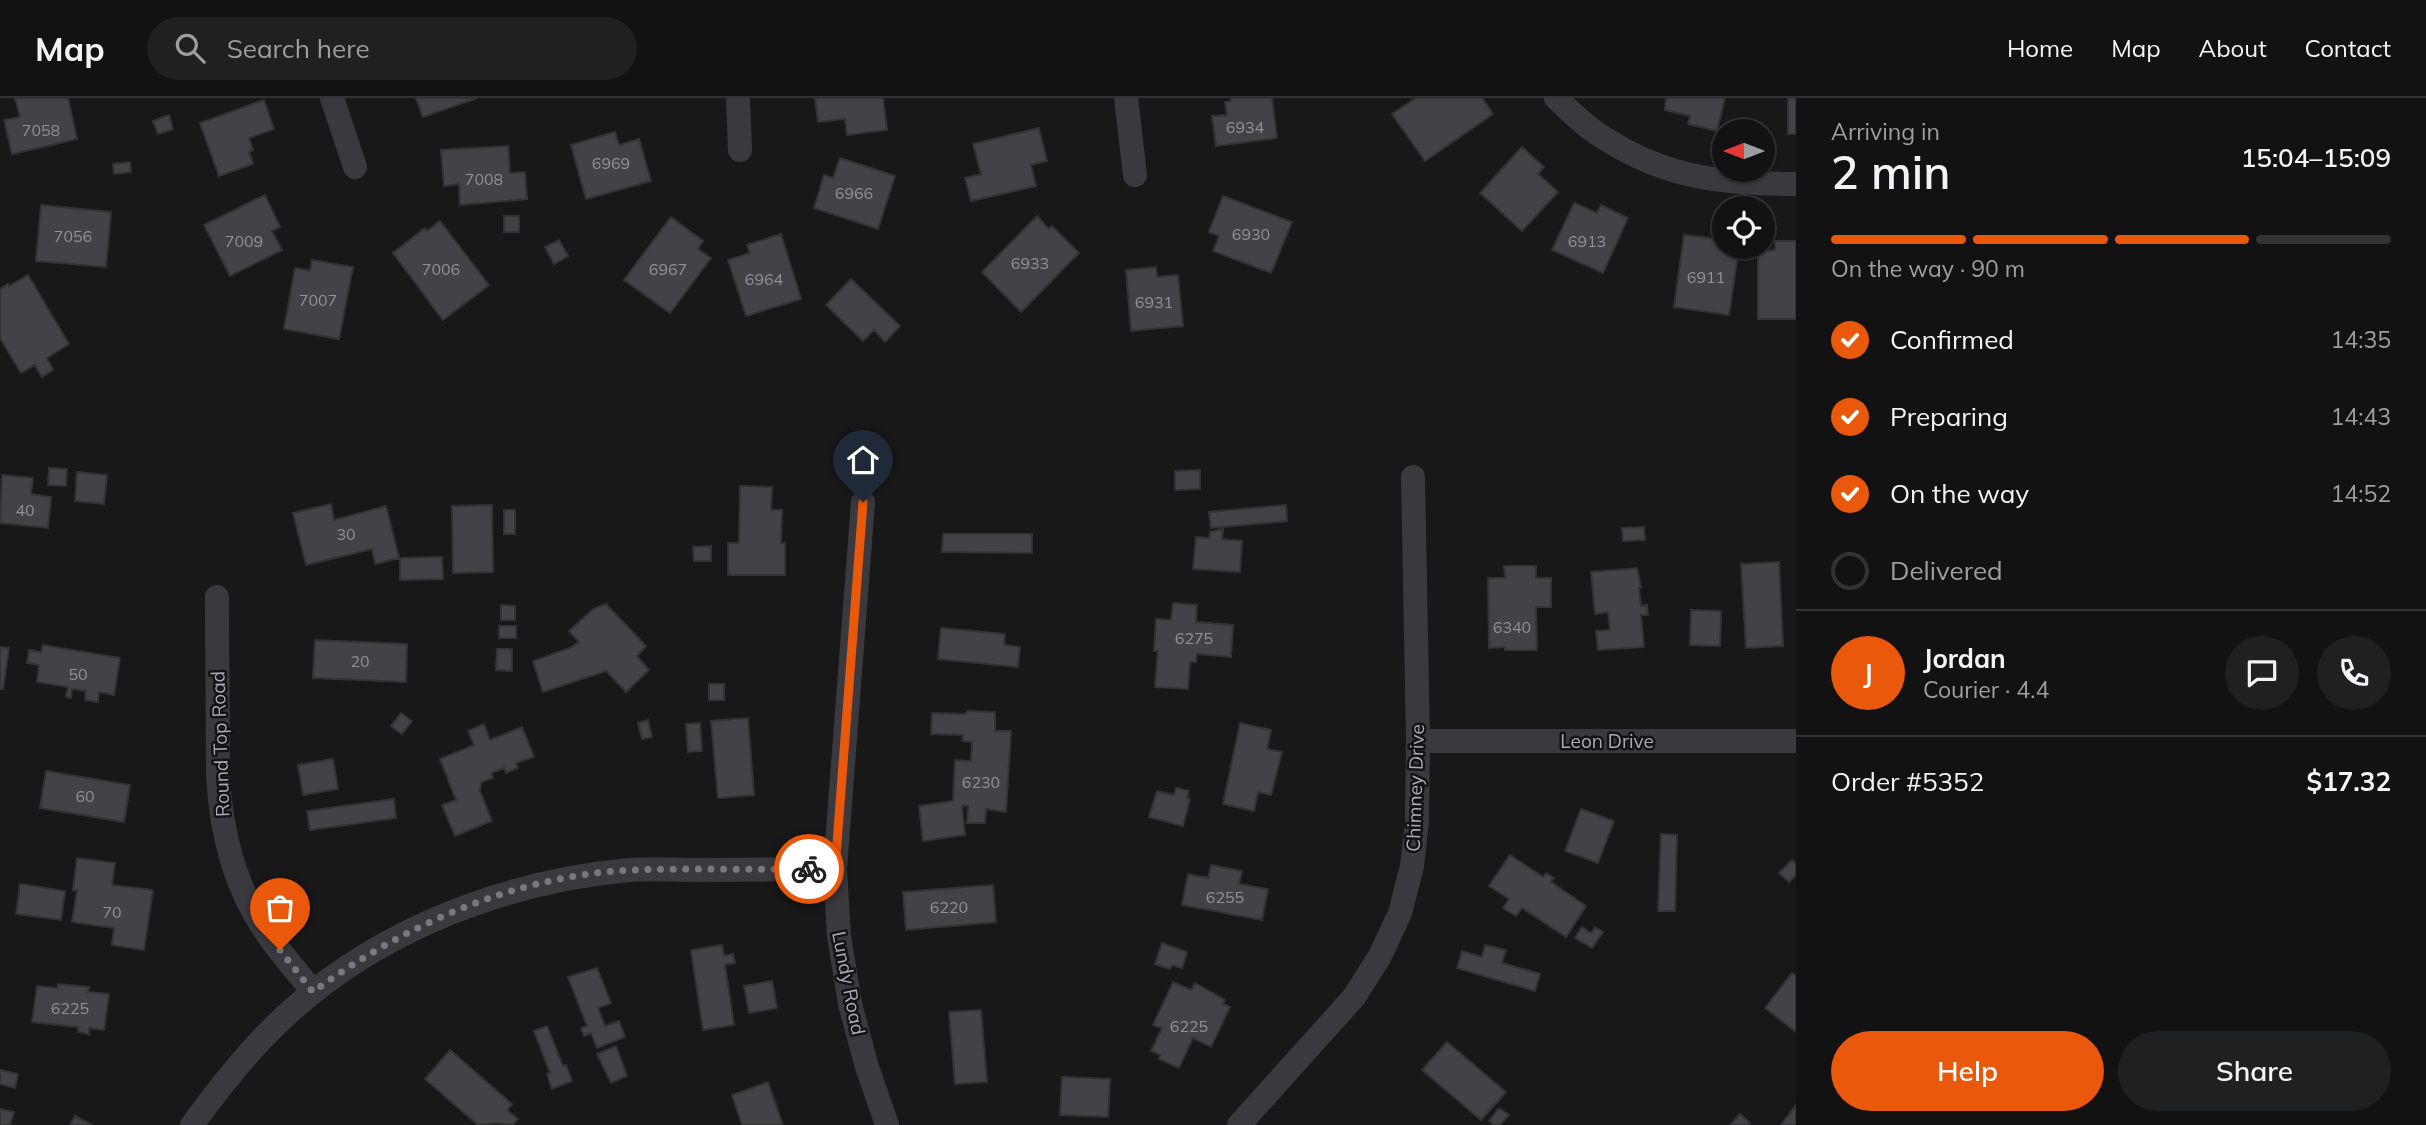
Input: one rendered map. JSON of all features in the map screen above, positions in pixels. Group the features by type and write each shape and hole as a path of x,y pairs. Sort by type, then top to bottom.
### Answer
{"street":[{"path":"332,98 355,167"},
{"path":"738,98 740,150"},
{"path":"1126,98 1135,175"},
{"path":"1556,98 1591,129 1626,152 1664,169 1707,180 1796,184"},
{"name":"Chimney Drive","path":"1239,1125 1354,997 1380,956 1400,913 1412,866 1417,821 1413,477"},
{"name":"Lundy Road","path":"863,502 835,869 839,936 850,1004 867,1067 887,1125"},
{"name":"Round Top Road","path":"217,597 219,806 227,849 242,890 263,928 313,992"},
{"name":"Leon Drive","path":"1418,741 1796,741"},
{"path":"192,1125 224,1081 256,1045 313,992 385,944 444,914 504,893 564,878 631,870 835,869"}],"building":[{"path":"15,98 68,98 77,139 12,154 4,120 20,117"},
{"path":"416,98 477,98 423,117"},
{"path":"815,98 883,98 887,130 847,135 845,119 818,122"},
{"path":"1231,98 1272,98 1277,138 1216,146 1212,116 1227,115 1225,102 1231,101"},
{"path":"1416,98 1482,98 1493,114 1425,161 1392,114"},
{"path":"1666,98 1725,98 1720,119 1712,119 1712,130 1688,124 1690,116 1665,110"},
{"path":"1788,98 1796,98 1796,134 1788,134"},
{"path":"264,100 274,129 249,138 253,150 249,152 253,164 219,176 200,123"},
{"path":"169,115 173,129 158,134 153,121"},
{"path":"1039,128 1047,161 1031,165 1036,186 971,201 965,178 981,174 973,144"},
{"path":"615,132 619,145 639,139 651,181 586,199 571,145"},
{"path":"508,146 510,173 525,172 527,199 460,205 459,184 444,186 441,150"},
{"path":"1522,147 1544,167 1538,174 1558,192 1522,231 1480,193"},
{"path":"840,158 895,176 878,229 814,208 824,175 833,178"},
{"path":"130,162 131,172 114,174 113,164"},
{"path":"265,195 280,227 272,231 282,250 230,276 204,225"},
{"path":"1223,196 1292,222 1271,273 1213,251 1219,236 1209,232"},
{"path":"1574,203 1597,213 1601,205 1628,218 1603,273 1552,250"},
{"path":"41,205 111,212 106,267 36,261"},
{"path":"504,216 519,216 519,232 504,232"},
{"path":"1037,216 1049,229 1052,226 1079,253 1021,312 982,272"},
{"path":"671,217 703,241 698,249 711,258 670,313 624,280"},
{"path":"440,221 489,285 443,320 393,253 425,228 427,231"},
{"path":"781,234 801,299 746,316 728,260 750,253 747,245"},
{"path":"1684,235 1712,238 1712,259 1737,259 1729,315 1674,307"},
{"path":"559,240 568,256 554,264 545,247"},
{"path":"1775,241 1796,241 1796,319 1758,319 1758,259 1775,259"},
{"path":"312,260 353,267 339,339 284,329 295,268 310,271"},
{"path":"1156,267 1157,277 1178,275 1183,326 1131,331 1126,270"},
{"path":"28,275 69,344 47,358 53,370 42,377 35,365 21,373 0,338 0,289"},
{"path":"851,279 900,326 885,342 874,330 863,341 826,305"},
{"path":"49,468 67,469 66,486 48,485"},
{"path":"1200,470 1200,489 1175,490 1175,471"},
{"path":"77,472 107,475 104,504 75,501"},
{"path":"2,475 33,478 31,494 51,497 48,528 0,523"},
{"path":"740,486 772,487 771,510 782,510 781,543 785,543 785,575 728,575 728,543 739,543"},
{"path":"331,504 334,520 386,506 399,558 375,564 372,549 306,565 293,513"},
{"path":"492,505 493,572 453,573 452,506"},
{"path":"1286,505 1287,521 1211,528 1209,512"},
{"path":"504,510 515,510 515,534 504,534"},
{"path":"1644,527 1645,540 1623,541 1622,528"},
{"path":"1223,529 1222,539 1242,541 1240,572 1193,569 1196,537 1209,538 1210,532"},
{"path":"943,534 1032,534 1032,553 942,552"},
{"path":"711,546 711,561 694,561 693,547"},
{"path":"442,557 443,579 400,580 400,558"},
{"path":"1779,562 1783,646 1746,648 1741,564"},
{"path":"1504,566 1536,566 1536,578 1551,578 1551,607 1536,607 1537,650 1489,648 1488,578 1505,578"},
{"path":"1637,568 1641,606 1647,605 1648,615 1641,615 1644,647 1598,650 1596,631 1610,630 1608,612 1595,614 1591,572"},
{"path":"1173,603 1197,605 1196,622 1233,625 1231,657 1197,654 1196,662 1190,662 1188,689 1155,687 1158,651 1154,651 1156,619 1171,620"},
{"path":"606,604 646,646 637,656 649,670 626,692 606,671 543,692 533,661 570,648 579,642 569,631 593,609"},
{"path":"501,605 515,606 515,620 501,620"},
{"path":"1691,610 1721,611 1720,646 1690,645"},
{"path":"499,626 516,626 516,638 499,638"},
{"path":"941,628 1005,634 1004,645 1020,647 1018,667 938,659"},
{"path":"315,640 407,644 406,682 313,678"},
{"path":"43,645 120,658 114,695 99,692 98,702 85,700 86,691 72,689 71,698 66,697 68,687 37,682 39,665 27,663 29,650 41,652"},
{"path":"0,647 9,648 3,689 0,689"},
{"path":"497,649 512,649 512,671 496,670"},
{"path":"709,684 724,684 724,700 709,700"},
{"path":"967,711 995,712 995,731 1011,731 1006,812 986,809 985,823 967,823 968,806 962,806 965,835 923,841 919,806 953,801 955,760 971,761 972,742 962,741 963,735 931,734 932,713 966,714"},
{"path":"401,713 412,721 402,734 391,726"},
{"path":"748,718 754,795 718,798 711,721"},
{"path":"648,720 652,737 642,739 638,723"},
{"path":"700,723 702,751 688,752 686,724"},
{"path":"1240,723 1271,730 1267,749 1282,752 1271,795 1258,792 1254,811 1223,804"},
{"path":"484,724 490,740 522,727 534,757 516,763 518,768 506,773 504,768 491,773 493,778 481,782 480,791 492,821 455,836 442,805 456,800 440,759 474,745 468,731"},
{"path":"333,759 338,789 303,795 298,765"},
{"path":"46,771 130,785 124,822 40,808"},
{"path":"1176,788 1189,791 1187,798 1190,799 1183,826 1149,817 1157,791 1174,795"},
{"path":"394,799 396,818 310,830 307,811"},
{"path":"1581,809 1614,821 1598,863 1565,851"},
{"path":"1661,834 1677,835 1675,911 1658,911"},
{"path":"1510,855 1543,877 1546,873 1554,878 1551,882 1586,906 1566,937 1522,908 1516,916 1503,908 1509,899 1489,886"},
{"path":"77,858 115,863 112,885 153,890 144,950 112,945 114,928 72,922 77,891 73,890"},
{"path":"1792,860 1796,864 1796,875 1789,882 1779,873"},
{"path":"1211,865 1242,871 1239,884 1268,889 1262,920 1182,905 1188,874 1208,878"},
{"path":"20,884 65,891 61,920 16,914"},
{"path":"993,885 996,922 906,930 903,892"},
{"path":"1582,927 1591,933 1595,927 1603,932 1592,948 1575,938"},
{"path":"1162,943 1187,952 1182,968 1172,965 1170,969 1155,964"},
{"path":"722,945 724,956 733,954 735,963 725,965 734,1025 703,1030 691,950"},
{"path":"1485,945 1506,950 1502,963 1540,974 1535,991 1457,968 1462,951 1482,957"},
{"path":"597,968 611,1003 598,1008 605,1026 619,1021 625,1037 597,1048 591,1033 584,1036 581,1028 587,1026 568,977"},
{"path":"1792,973 1796,976 1796,1032 1765,1008"},
{"path":"772,981 777,1008 749,1013 744,986"},
{"path":"1173,982 1191,990 1195,983 1225,1000 1223,1004 1230,1007 1211,1047 1193,1038 1179,1068 1159,1059 1160,1055 1151,1051 1162,1028 1153,1025"},
{"path":"58,984 89,987 88,992 109,994 104,1030 89,1028 89,1034 78,1032 78,1027 32,1022 37,986 57,988"},
{"path":"981,1010 987,1082 955,1084 949,1012"},
{"path":"547,1026 572,1081 552,1089 547,1074 550,1073 534,1031"},
{"path":"1447,1042 1506,1092 1481,1120 1422,1070"},
{"path":"616,1046 627,1076 611,1083 597,1054"},
{"path":"450,1050 512,1104 507,1110 518,1119 513,1125 478,1125 425,1079"},
{"path":"0,1070 18,1074 15,1088 0,1084"},
{"path":"1062,1077 1110,1079 1108,1117 1060,1115"},
{"path":"768,1082 783,1125 742,1125 732,1095"},
{"path":"1796,1105 1796,1125 1781,1125"},
{"path":"1499,1108 1509,1115 1500,1125 1494,1125 1489,1121"},
{"path":"0,1109 14,1112 10,1125 0,1125"},
{"path":"1740,1114 1750,1123 1730,1125"},
{"path":"75,1116 92,1125 70,1125"}],"way so far":[{"path":"280,950 313,992 385,944 444,914 504,893 564,878 631,870 809,869"}],"route":[{"path":"809,869 835,869 863,502"}]}
